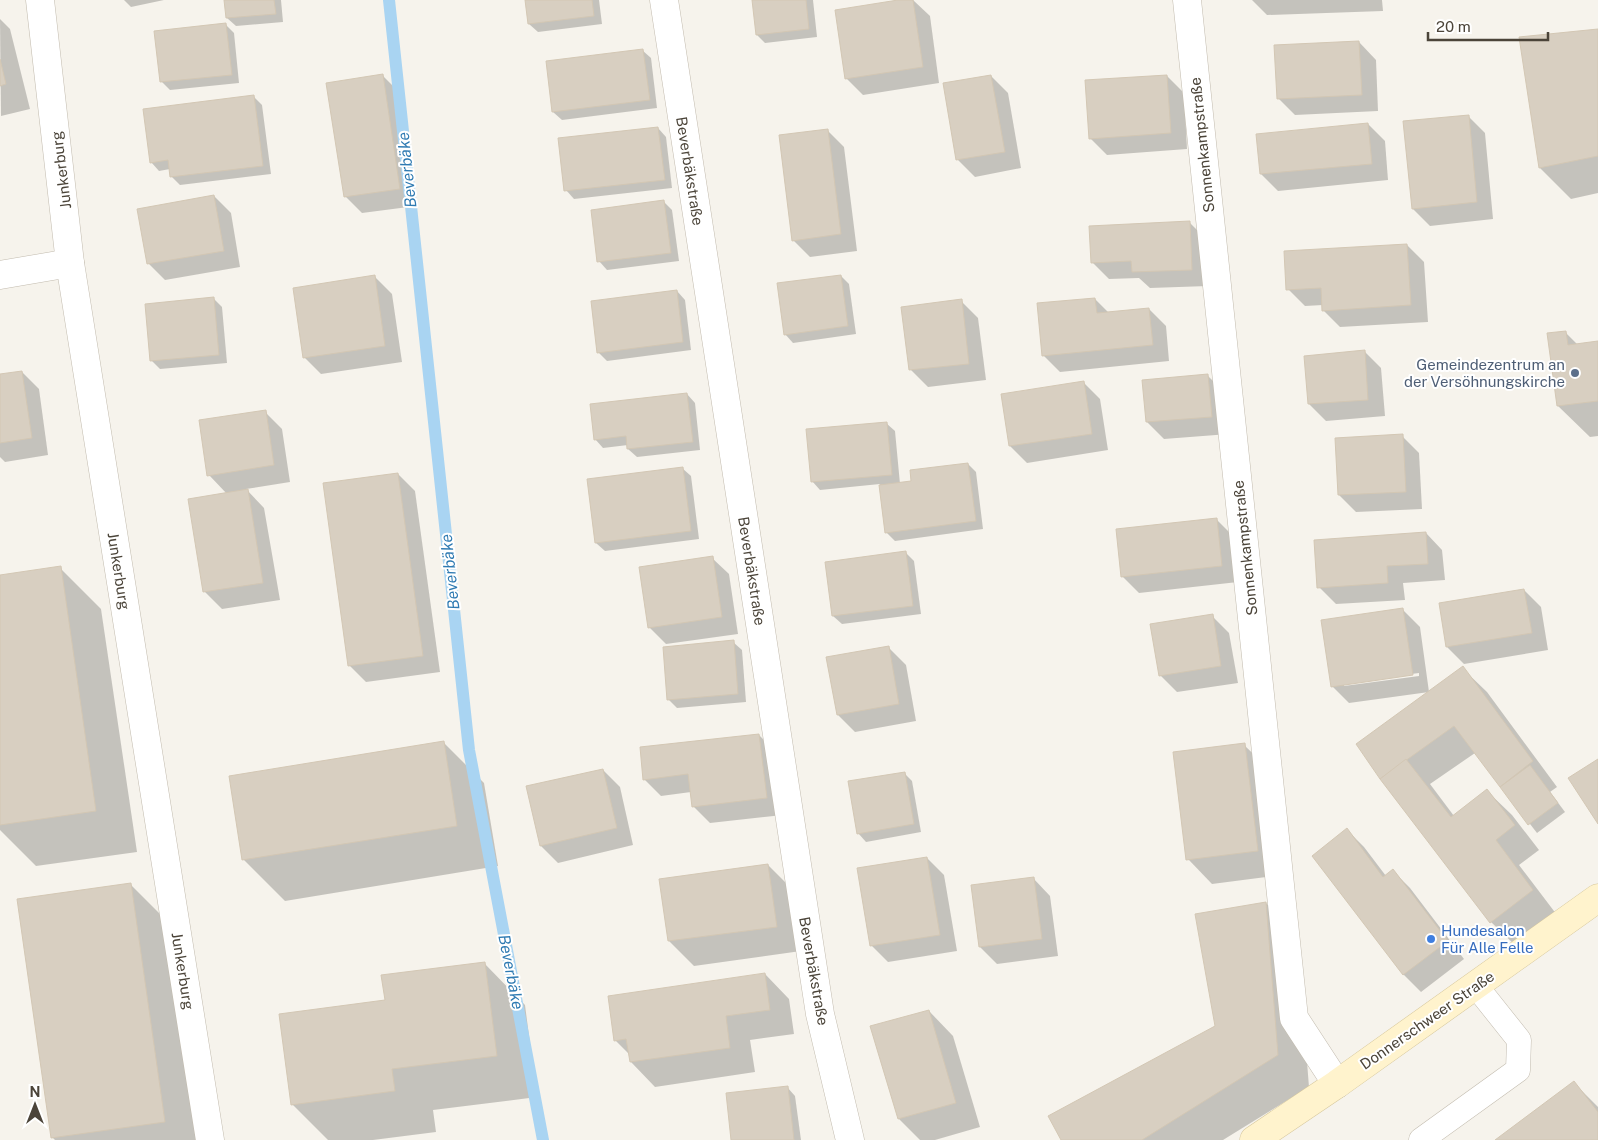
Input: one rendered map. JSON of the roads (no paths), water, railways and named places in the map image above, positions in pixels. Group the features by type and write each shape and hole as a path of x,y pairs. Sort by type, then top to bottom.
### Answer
{"main road":[{"name":"Donnerschweer Straße","path":"1254,1140 1337,1084 1598,898"}],"street":[{"name":"Junkerburg","path":"40,0 70,263 210,1140"},
{"name":"Beverbäkstraße","path":"664,0 820,1014 850,1140"},
{"name":"Sonnenkampstraße","path":"1187,0 1294,1018 1337,1084"},
{"path":"0,275 70,263"}],"lane":[{"path":"1421,1140 1518,1070 1519,1040 1476,986"}],"waterway":[{"name":"Beverbäke","path":"389,0 469,750 543,1140"}],"place":[{"name":"Gemeindezentrum an der Versöhnungskirche","path":"1575,373"},
{"name":"Hundesalon Für Alle Felle","path":"1431,939"}]}
